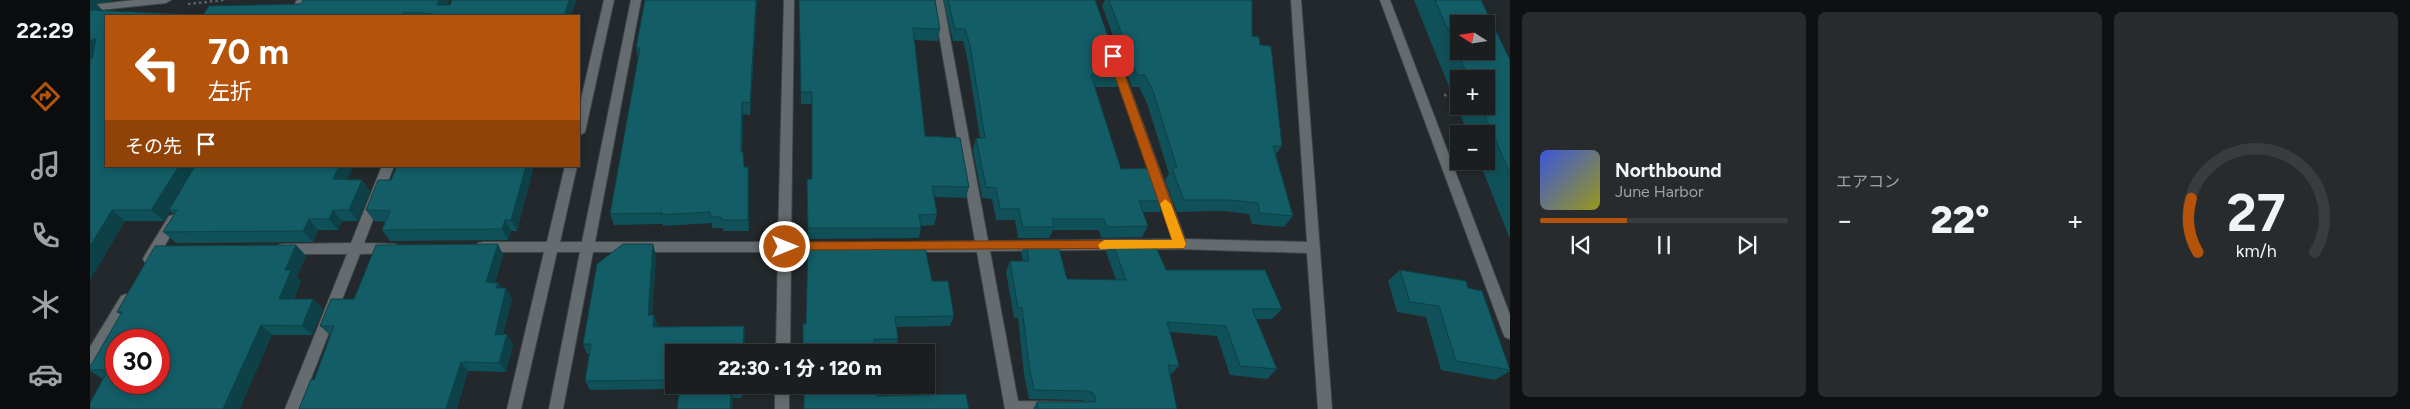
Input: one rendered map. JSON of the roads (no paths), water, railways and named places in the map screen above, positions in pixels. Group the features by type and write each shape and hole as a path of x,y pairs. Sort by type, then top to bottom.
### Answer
{"street":[{"path":"90,8 166,0"},
{"path":"293,15 302,0"},
{"path":"580,128 609,0"},
{"path":"556,409 636,0"},
{"path":"783,344 789,0"},
{"path":"938,0 1012,408 1081,409"},
{"path":"1296,0 1312,201 1313,248 1325,409"},
{"path":"1385,0 1510,332"},
{"path":"137,15 147,1"},
{"path":"1110,47 1180,244"},
{"path":"292,409 388,167"},
{"path":"514,409 571,167"},
{"path":"146,266 180,208"},
{"path":"894,247 1180,244 1313,248"},
{"path":"471,248 835,247"},
{"path":"265,249 403,248"},
{"path":"156,250 176,249"},
{"path":"90,360 130,292"},
{"path":"782,394 782,409"}]}
